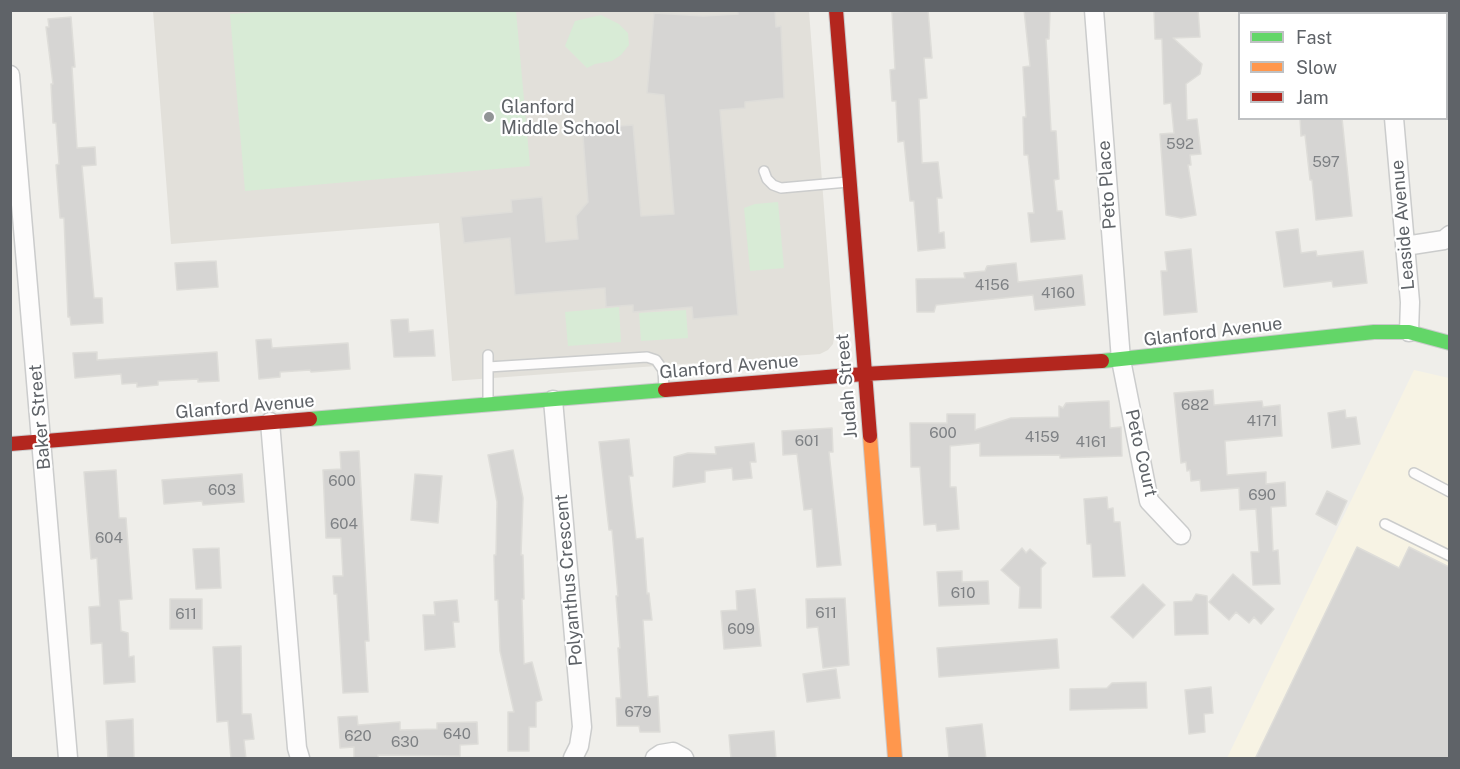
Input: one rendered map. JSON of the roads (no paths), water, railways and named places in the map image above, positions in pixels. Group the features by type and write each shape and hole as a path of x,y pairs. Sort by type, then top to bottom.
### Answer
{"main road":[{"name":"Judah Street","path":"836,10 895,759"},
{"name":"Glanford Avenue","path":"10,444 864,374 1121,360 1374,332 1409,332 1449,343"}],"street":[{"name":"Peto Place","path":"1094,10 1121,360"},
{"name":"Baker Street","path":"10,75 68,759"},
{"name":"Leaside Avenue","path":"1394,120 1410,302 1409,332"},
{"path":"1405,246 1444,240 1449,235"},
{"name":"Peto Court","path":"1121,360 1149,501 1181,535"},
{"name":"Polyanthus Crescent","path":"553,400 582,727 579,746 573,759"},
{"path":"270,422 296,736 300,759"},
{"path":"655,759 661,754 673,752 684,759"}],"lane":[{"path":"764,171 767,179 773,185 781,188 849,182"},
{"path":"488,405 489,355"},
{"path":"489,367 647,357 656,360 663,370 665,390"},
{"path":"1414,472 1449,492"},
{"path":"1385,524 1449,556"}],"place":[{"name":"Glanford Middle School","path":"489,117"}]}
